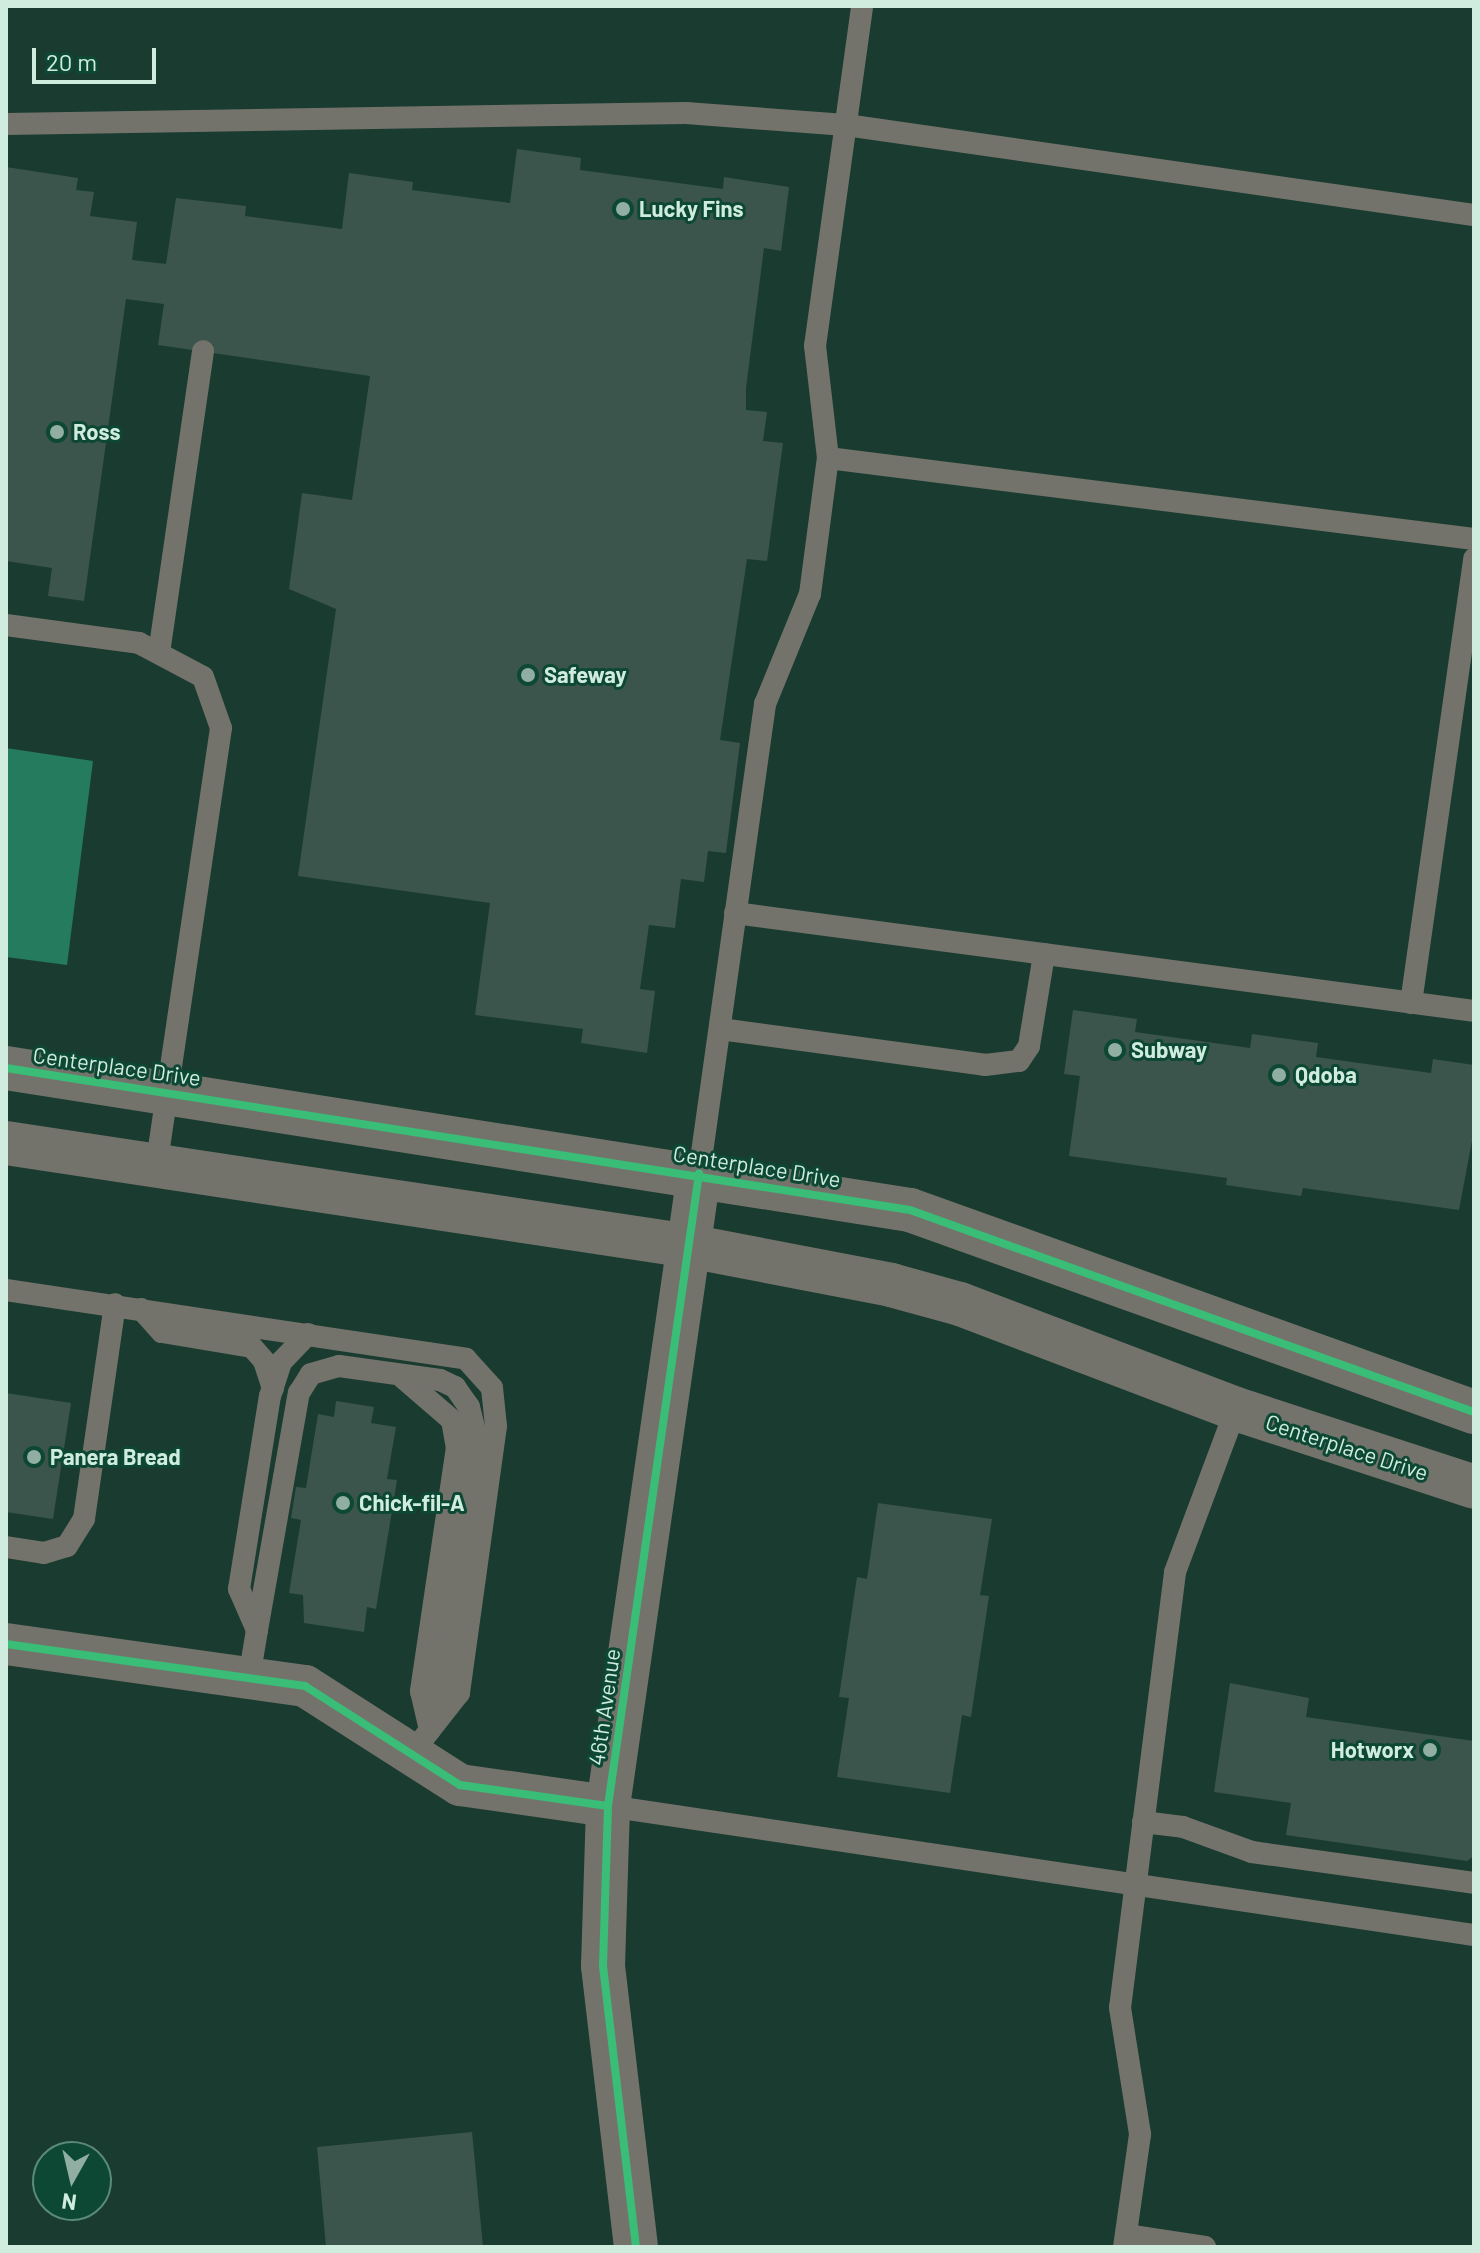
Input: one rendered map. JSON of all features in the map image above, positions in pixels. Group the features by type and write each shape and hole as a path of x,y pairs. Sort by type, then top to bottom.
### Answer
{"street":[{"name":"Centerplace Drive","path":"6,1068 699,1174 910,1210 1474,1412"},
{"name":"Centerplace Drive","path":"6,1143 689,1246 960,1304 1236,1409 1474,1487"},
{"name":"46th Avenue","path":"636,2247 603,1966 608,1806 699,1174"},
{"path":"6,1644 305,1686 427,1734 460,1785 608,1806"}],"lane":[{"path":"699,1174 765,704 810,594 828,458 815,346 862,6"},
{"path":"6,124 686,113 846,125 1474,215"},
{"path":"159,653 203,351"},
{"path":"828,458 1474,539"},
{"path":"1411,1003 1474,558"},
{"path":"6,625 139,643 203,677 221,728 177,1052 166,1091 156,1167"},
{"path":"735,913 1474,1011"},
{"path":"720,1029 985,1065 1019,1061 1029,1046 1044,954"},
{"path":"6,1290 466,1359 492,1388 496,1426 459,1693 427,1734"},
{"path":"6,1547 44,1553 67,1546 84,1519 115,1304"},
{"path":"141,1309 162,1332 252,1347 264,1361 273,1389"},
{"path":"257,1630 239,1589 273,1389 281,1362 308,1334"},
{"path":"249,1678 299,1393 311,1374 339,1366 396,1374 452,1420 457,1447 421,1691 427,1734"},
{"path":"1205,2247 1125,2241 1140,2134 1120,2008 1175,1572 1236,1409"},
{"path":"608,1806 1474,1935"},
{"path":"1143,1822 1183,1827 1252,1852 1474,1883"}],"shaded area":[{"path":"6,748 93,761 67,965 6,957"}],"building":[{"path":"517,149 581,158 580,170 723,189 724,177 789,187 781,251 764,248 746,388 746,410 767,412 763,441 783,443 767,561 747,559 720,740 740,743 726,853 708,851 704,882 681,879 675,928 649,925 640,989 655,991 647,1053 581,1043 583,1029 475,1015 490,903 298,876 336,609 289,589 302,493 352,500 370,376 158,345 164,304 126,299 84,601 48,596 52,568 6,561 6,167 78,178 76,190 94,192 90,216 137,222 132,260 166,264 176,198 246,206 245,216 342,229 349,173 413,182 412,190 510,203"},
{"path":"1073,1010 1137,1019 1135,1032 1250,1048 1252,1034 1318,1043 1316,1057 1431,1073 1433,1059 1474,1065 1474,1130 1459,1210 1303,1188 1301,1196 1226,1185 1227,1178 1069,1156 1080,1076 1064,1074"},
{"name":"Panera Bread","path":"6,1393 71,1403 53,1519 6,1512"},
{"name":"Chick-fil-A","path":"336,1401 374,1407 371,1423 396,1427 387,1479 397,1480 376,1609 367,1607 364,1632 304,1623 303,1595 289,1593 301,1520 291,1518 296,1487 306,1488 318,1414 334,1417"},
{"path":"878,1503 992,1519 980,1595 989,1596 971,1717 962,1715 950,1793 837,1777 849,1698 839,1697 857,1577 867,1579"},
{"path":"1230,1683 1309,1698 1306,1717 1474,1741 1474,1856 1467,1861 1286,1835 1291,1803 1214,1792"},
{"path":"472,2132 483,2247 326,2247 317,2147"}],"cycle path":[{"path":"6,1068 910,1210 1474,1412"},
{"path":"636,2247 603,1966 608,1806 699,1174"},
{"path":"6,1644 305,1686 460,1785 608,1806"}],"place":[{"name":"Lucky Fins","path":"623,209"},
{"name":"Ross","path":"57,432"},
{"name":"Safeway","path":"528,675"},
{"name":"Subway","path":"1115,1050"},
{"name":"Qdoba","path":"1279,1075"},
{"name":"Panera Bread","path":"34,1457"},
{"name":"Chick-fil-A","path":"343,1503"},
{"name":"Hotworx","path":"1430,1750"}]}
